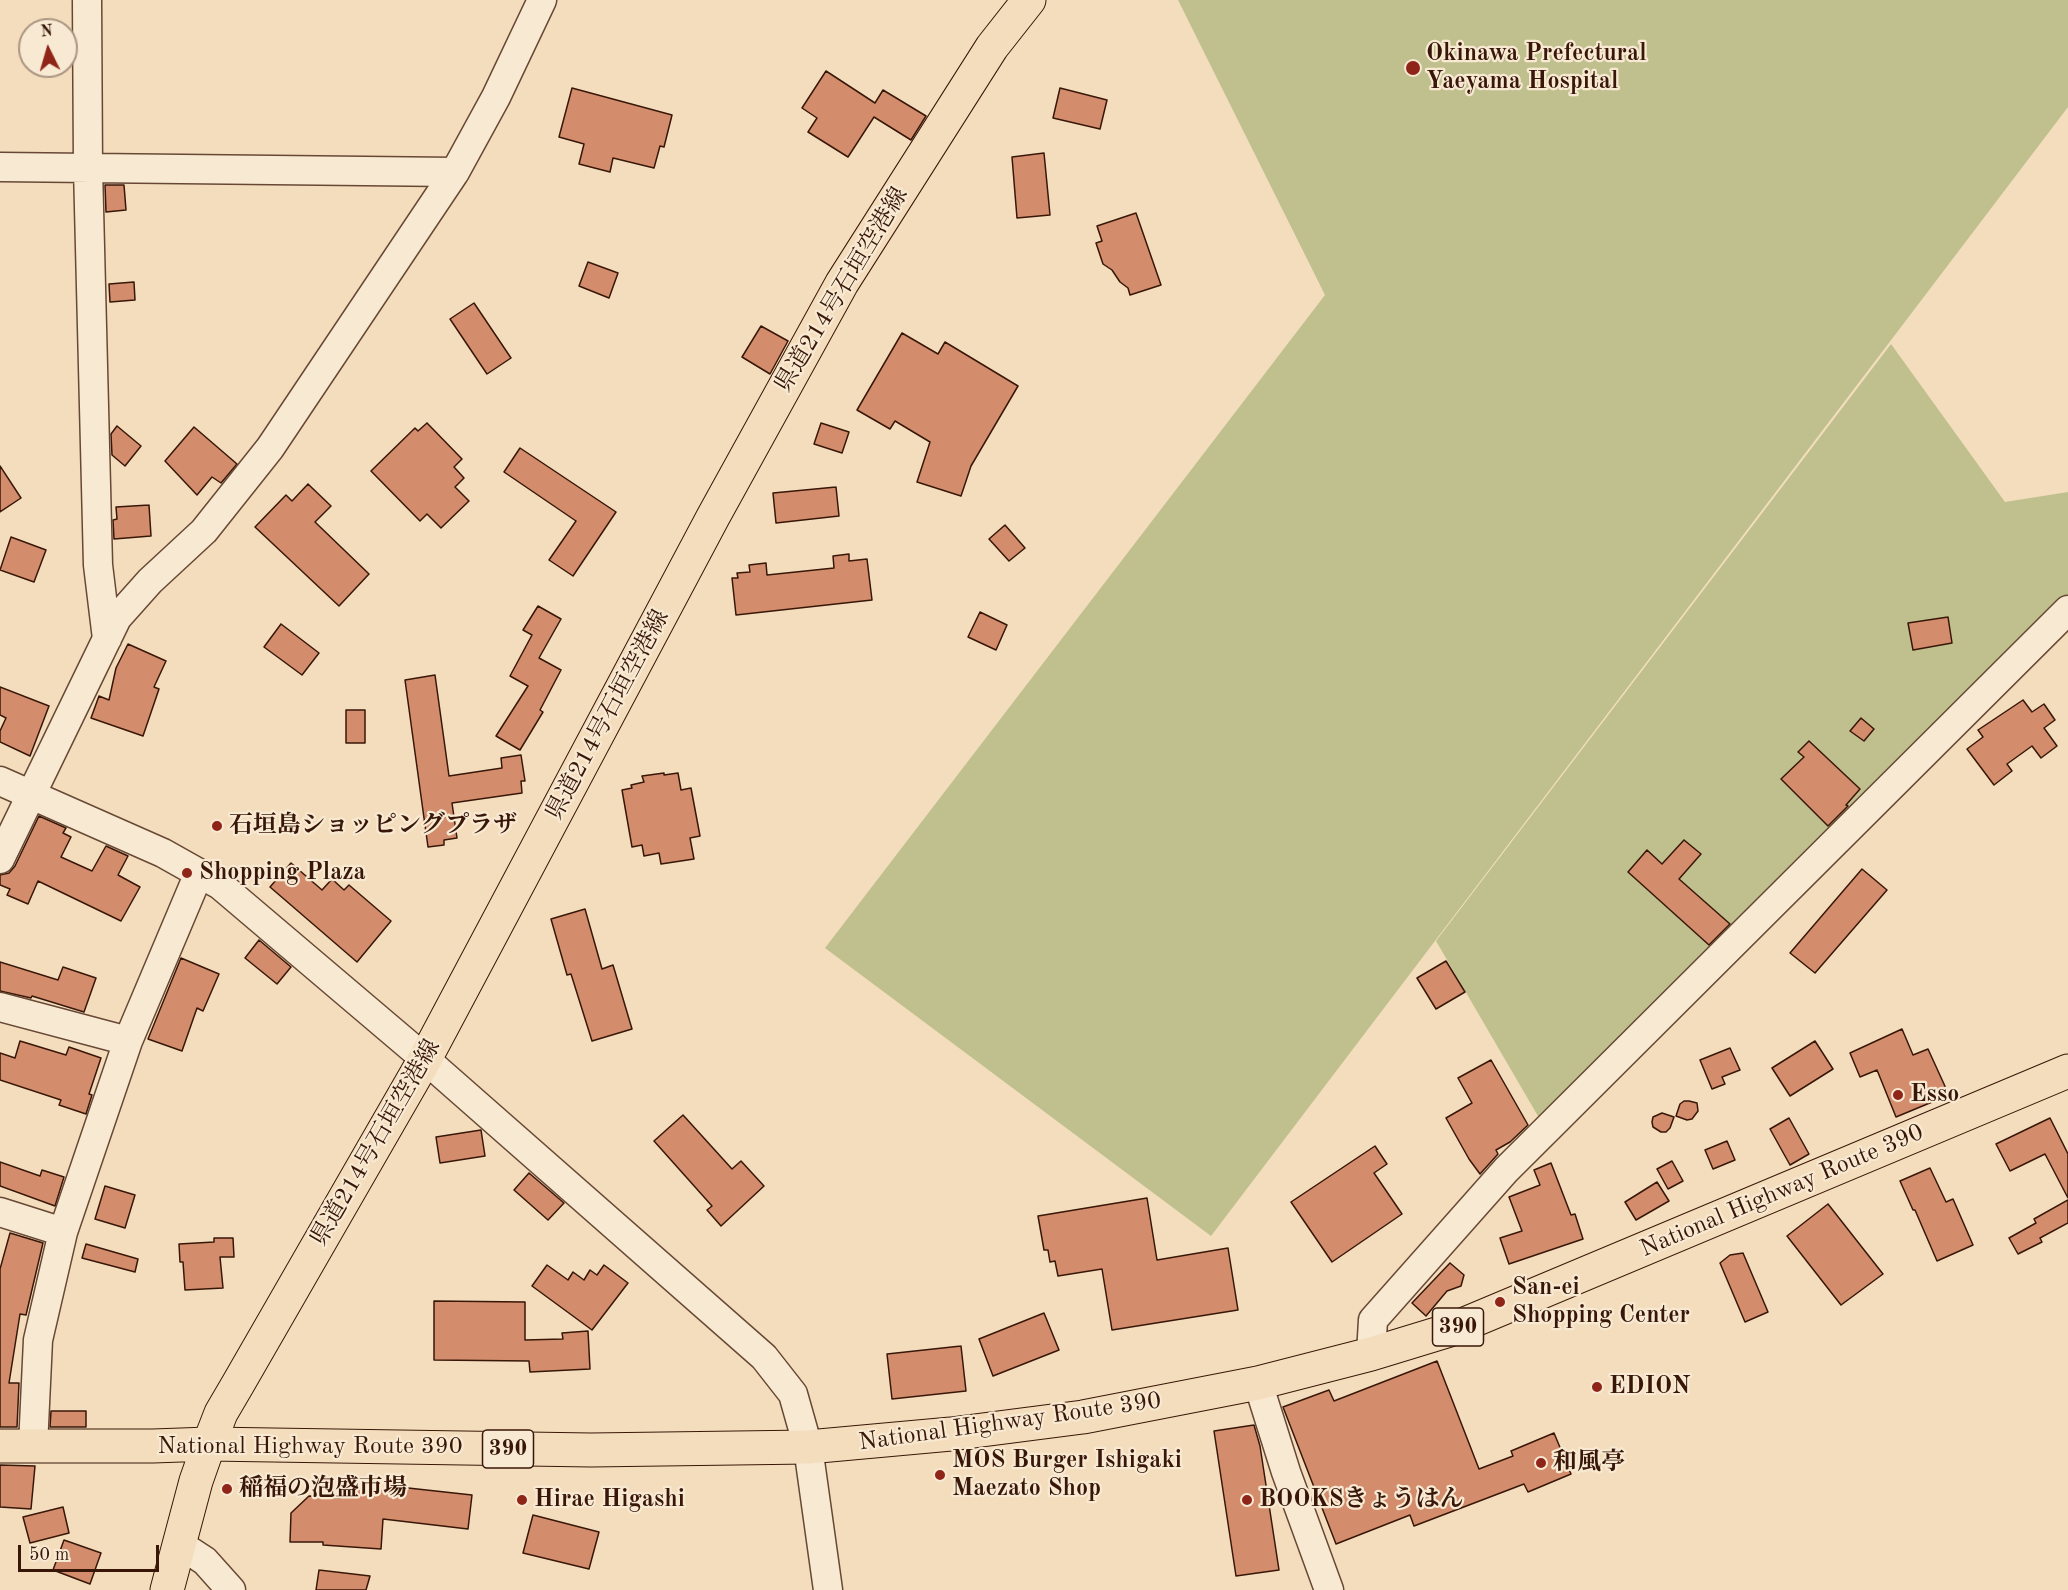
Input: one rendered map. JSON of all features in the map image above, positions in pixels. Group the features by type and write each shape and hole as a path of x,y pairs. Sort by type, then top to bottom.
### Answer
{"main road":[{"name":"県道214号石垣空港線","path":"167,1590 196,1481 221,1413 425,1059 713,517 842,283 992,47 1029,0"},
{"name":"National Highway Route 390","path":"0,1446 208,1444 591,1450 808,1447 951,1434 1083,1417 1258,1383 1371,1354 1453,1329 2068,1071"}],"street":[{"path":"87,0 88,168 98,565 108,639"},
{"path":"0,859 117,618 150,581 204,531 270,448 454,172 496,98 542,0"},
{"path":"0,167 454,172"},
{"path":"1371,1354 1373,1320 1506,1170 2068,610"},
{"path":"0,781 163,853 220,885 425,1059 764,1357 793,1394 808,1447 828,1590"},
{"path":"33,1446 38,1340 63,1232 128,1041 199,873"},
{"path":"0,1007 128,1041"},
{"path":"0,1212 63,1232"},
{"path":"1258,1383 1286,1472 1329,1590"},
{"path":"179,1544 205,1561 231,1590"}],"green space":[{"path":"1178,0 2068,0 2068,107 1211,1236 825,948 1325,295"},
{"path":"1891,344 2005,502 2068,492 2068,594 1866,801 1542,1123 1436,941"}],"building":[{"path":"826,71 875,103 883,90 926,116 911,140 874,117 848,157 808,132 817,118 802,108"},
{"path":"572,88 672,115 664,147 660,146 654,168 613,158 610,172 579,164 584,144 559,137"},
{"path":"1060,88 1107,100 1100,129 1053,118"},
{"path":"1044,153 1050,215 1017,218 1012,157"},
{"path":"105,185 124,185 126,210 106,212"},
{"path":"1136,213 1161,285 1130,295 1128,288 1120,282 1112,270 1103,264 1096,243 1102,241 1097,226"},
{"path":"588,262 618,273 609,298 579,286"},
{"path":"134,282 135,300 110,302 109,284"},
{"path":"474,303 511,358 487,374 450,319"},
{"path":"761,326 788,341 770,374 742,357"},
{"path":"902,333 938,354 945,342 1018,386 971,466 961,496 917,482 930,442 895,421 890,429 857,410"},
{"path":"427,423 462,459 454,467 464,478 455,487 469,501 441,528 427,514 420,521 371,471 415,428 418,431"},
{"path":"821,423 849,432 842,453 814,444"},
{"path":"117,426 141,446 125,466 112,455 111,434"},
{"path":"194,427 237,464 221,483 212,477 197,495 165,461"},
{"path":"520,448 616,512 573,576 549,560 576,521 504,472"},
{"path":"0,466 21,498 0,512"},
{"path":"308,484 331,506 315,522 369,574 339,606 255,527 286,495 292,501"},
{"path":"836,487 839,516 776,523 773,493"},
{"path":"149,505 151,536 114,539 113,520 117,519 116,507"},
{"path":"1005,525 1025,548 1009,561 989,539"},
{"path":"11,537 46,550 34,582 0,570"},
{"path":"849,554 849,561 867,559 872,600 736,615 732,578 738,578 737,573 750,572 749,565 766,563 767,575 834,568 833,556"},
{"path":"538,606 561,619 539,658 561,670 540,710 543,712 520,750 496,736 528,686 510,676 532,635 523,630"},
{"path":"980,612 1007,625 996,650 968,637"},
{"path":"1948,617 1952,643 1913,650 1908,623"},
{"path":"281,624 319,653 302,675 264,647"},
{"path":"128,644 166,661 154,687 159,689 143,736 91,718 99,696 109,700 116,668"},
{"path":"435,675 449,776 502,768 501,758 521,755 525,781 521,781 522,793 452,803 457,838 444,840 444,845 428,847 405,680"},
{"path":"0,687 49,706 30,756 0,742 0,731 6,718 0,715"},
{"path":"2023,700 2032,712 2044,704 2055,720 2044,728 2057,746 2041,758 2032,746 2007,764 2012,771 1994,785 1967,749 1983,737 1978,730"},
{"path":"346,710 365,710 365,743 346,743"},
{"path":"1861,718 1874,729 1864,741 1850,731"},
{"path":"1809,741 1860,789 1846,805 1848,806 1828,826 1781,779 1804,757 1798,752"},
{"path":"664,773 664,775 678,773 681,790 691,788 700,836 690,838 694,859 661,864 659,853 644,856 642,845 632,847 622,790 644,782 642,776"},
{"path":"39,816 66,828 63,833 71,837 61,857 92,871 106,846 128,856 118,875 140,887 121,921 38,881 28,904 7,895 10,889 0,885 0,875 9,873 15,866"},
{"path":"1684,840 1701,854 1679,879 1730,924 1709,945 1628,872 1647,850 1662,864"},
{"path":"291,863 322,890 332,879 344,890 349,885 391,921 357,962 270,887"},
{"path":"1862,869 1887,890 1815,973 1790,953"},
{"path":"585,909 602,969 613,965 632,1029 592,1041 571,974 567,975 551,919"},
{"path":"259,940 291,967 277,984 245,958"},
{"path":"181,958 219,974 203,1011 197,1008 182,1051 148,1039"},
{"path":"1446,961 1465,992 1436,1009 1417,978"},
{"path":"0,962 58,980 63,967 96,978 84,1012 32,996 31,998 0,991"},
{"path":"1902,1029 1913,1055 1928,1049 1949,1095 1896,1117 1877,1070 1860,1077 1850,1053"},
{"path":"20,1041 66,1055 69,1047 101,1058 89,1094 92,1095 86,1114 59,1105 61,1100 0,1080 0,1053 15,1058"},
{"path":"1815,1041 1833,1069 1790,1096 1772,1068"},
{"path":"1730,1048 1740,1070 1722,1077 1725,1084 1712,1089 1700,1060"},
{"path":"1491,1060 1528,1125 1510,1142 1496,1150 1498,1154 1480,1174 1446,1118 1472,1103 1458,1078"},
{"path":"1684,1101 1697,1103 1698,1111 1692,1119 1687,1120 1676,1116 1680,1104"},
{"path":"1662,1113 1674,1117 1666,1132 1653,1127 1653,1117"},
{"path":"683,1115 732,1169 741,1161 764,1186 721,1226 707,1210 712,1206 654,1141"},
{"path":"1789,1118 1809,1154 1790,1165 1770,1129"},
{"path":"2050,1118 2068,1154 2068,1198 2045,1154 2010,1171 1996,1144"},
{"path":"481,1130 485,1156 440,1163 436,1137"},
{"path":"1727,1141 1735,1160 1713,1169 1705,1150"},
{"path":"1375,1146 1387,1164 1374,1173 1402,1214 1332,1262 1291,1202"},
{"path":"1672,1161 1683,1181 1668,1189 1657,1169"},
{"path":"0,1162 40,1176 42,1170 64,1177 55,1206 0,1186"},
{"path":"1551,1163 1571,1215 1575,1214 1583,1239 1509,1264 1500,1238 1522,1231 1509,1197 1540,1185 1534,1170"},
{"path":"1930,1168 1946,1202 1953,1199 1973,1245 1937,1261 1900,1181"},
{"path":"529,1173 564,1203 548,1220 514,1190"},
{"path":"1657,1182 1669,1201 1636,1220 1625,1202"},
{"path":"105,1186 135,1195 125,1228 95,1219"},
{"path":"1147,1198 1157,1260 1228,1248 1238,1310 1112,1330 1102,1269 1058,1276 1055,1261 1050,1262 1048,1250 1044,1250 1038,1216"},
{"path":"2068,1200 2068,1223 2040,1238 2042,1242 2018,1254 2009,1238 2036,1223 2034,1219"},
{"path":"1828,1204 1883,1274 1841,1305 1787,1236"},
{"path":"10,1233 43,1243 26,1315 20,1314 9,1383 19,1383 17,1427 0,1427 0,1269"},
{"path":"214,1238 233,1238 234,1257 220,1257 223,1288 185,1290 179,1244 214,1242"},
{"path":"86,1244 138,1259 135,1272 82,1258"},
{"path":"1743,1253 1768,1312 1745,1322 1720,1263 1730,1255"},
{"path":"1450,1263 1464,1275 1461,1286 1447,1291 1426,1316 1412,1303"},
{"path":"547,1265 568,1280 573,1272 584,1280 590,1270 597,1275 604,1265 628,1283 592,1330 532,1286"},
{"path":"434,1301 525,1302 525,1340 563,1339 562,1333 588,1331 590,1369 530,1372 529,1361 434,1360"},
{"path":"1044,1313 1059,1350 993,1376 979,1339"},
{"path":"961,1346 966,1391 892,1399 887,1354"},
{"path":"1437,1361 1479,1469 1513,1456 1511,1451 1554,1433 1571,1474 1528,1492 1524,1484 1414,1526 1410,1515 1336,1544 1283,1407 1329,1390 1334,1401"},
{"path":"51,1411 86,1411 86,1427 50,1427"},
{"name":"BOOKSきょうはん","path":"1254,1425 1260,1446 1279,1570 1236,1576 1214,1431"},
{"path":"0,1465 35,1466 31,1509 0,1507"},
{"path":"390,1486 472,1495 468,1529 383,1519 381,1549 323,1545 323,1542 290,1542 291,1513 309,1496 340,1498 341,1487 389,1491"},
{"path":"63,1507 69,1533 30,1543 23,1517"},
{"path":"533,1515 599,1532 589,1569 523,1553"},
{"path":"64,1540 101,1553 90,1584 53,1570"},
{"path":"319,1570 370,1576 366,1590 316,1590"}],"place":[{"name":"Okinawa Prefectural Yaeyama Hospital","path":"1413,68"},
{"name":"石垣島ショッピングプラザ","path":"217,826"},
{"name":"Shopping Plaza","path":"187,873"},
{"name":"Esso","path":"1898,1095"},
{"name":"San-ei Shopping Center","path":"1500,1302"},
{"name":"EDION","path":"1597,1387"},
{"name":"和風亭","path":"1541,1463"},
{"name":"MOS Burger Ishigaki Maezato Shop","path":"940,1475"},
{"name":"稲福の泡盛市場","path":"227,1489"},
{"name":"Hirae Higashi","path":"522,1500"},
{"name":"BOOKSきょうはん","path":"1247,1500"}]}
